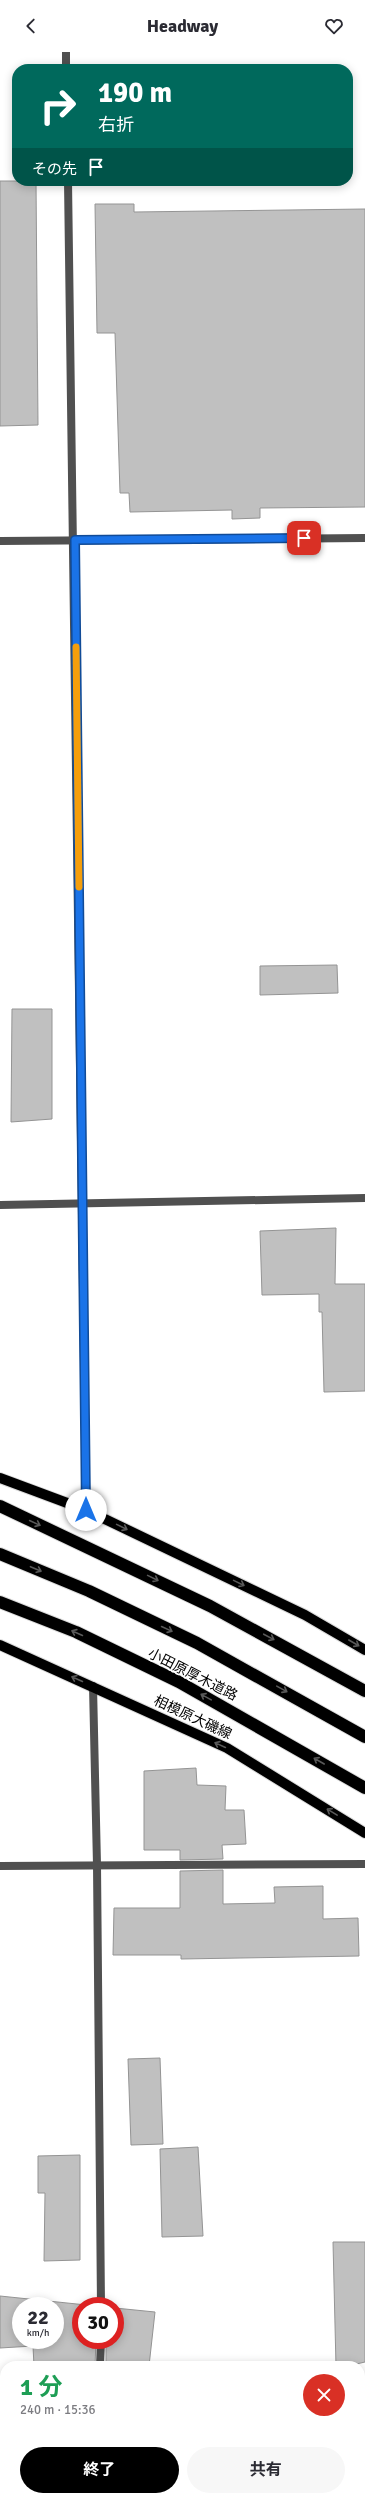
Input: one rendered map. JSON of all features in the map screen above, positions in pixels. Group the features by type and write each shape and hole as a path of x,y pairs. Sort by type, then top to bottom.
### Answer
{"highway":[{"path":"0,1506 210,1606 365,1691"},
{"name":"小田原厚木道路","path":"0,1554 89,1591 197,1643 365,1737"},
{"name":"小田原厚木道路","path":"0,1602 76,1632 179,1682 365,1788"}],"main road":[{"path":"0,1478 86,1510 305,1615 365,1650"},
{"name":"相模原大磯線","path":"0,1645 93,1686 226,1748 365,1832"}],"street":[{"path":"66,52 66,64"},
{"path":"68,186 75,540 84,1204 86,1510"},
{"path":"0,541 365,538"},
{"path":"0,1205 365,1198"},
{"path":"93,1686 97,1865 101,2297"},
{"path":"0,1866 365,1864"},
{"path":"100,2361 101,2349"}],"building":[{"path":"0,181 12,181 12,186 36,186 38,425 0,426"},
{"path":"95,204 134,204 134,212 365,209 365,507 260,508 260,518 232,519 232,510 130,512 129,493 120,493 115,333 97,333"},
{"path":"337,965 338,993 260,995 260,966"},
{"path":"12,1009 52,1009 52,1119 11,1122"},
{"path":"336,1228 335,1284 365,1284 365,1391 324,1392 322,1312 319,1312 319,1294 262,1295 260,1231"},
{"path":"196,1768 197,1785 226,1786 225,1810 244,1810 246,1844 222,1845 223,1859 180,1860 180,1850 144,1850 144,1771"},
{"path":"223,1870 223,1904 275,1903 274,1887 323,1886 323,1919 358,1918 359,1956 181,1959 181,1955 113,1955 114,1908 180,1908 180,1871"},
{"path":"160,2058 163,2144 131,2145 128,2059"},
{"path":"198,2147 203,2236 162,2237 160,2149"},
{"path":"80,2155 80,2260 44,2261 45,2193 38,2193 38,2156"},
{"path":"333,2242 365,2242 365,2361 336,2361"},
{"path":"0,2296 12,2297 12,2347 0,2348"},
{"path":"64,2303 72,2304 72,2349 96,2349 95,2361 34,2361 33,2349 64,2349"},
{"path":"124,2309 155,2312 150,2361 106,2361 106,2349 124,2349"}],"slow traffic":[{"path":"76,647 79,887"}],"route":[{"path":"86,1510 84,1204 75,540 304,538"}]}
